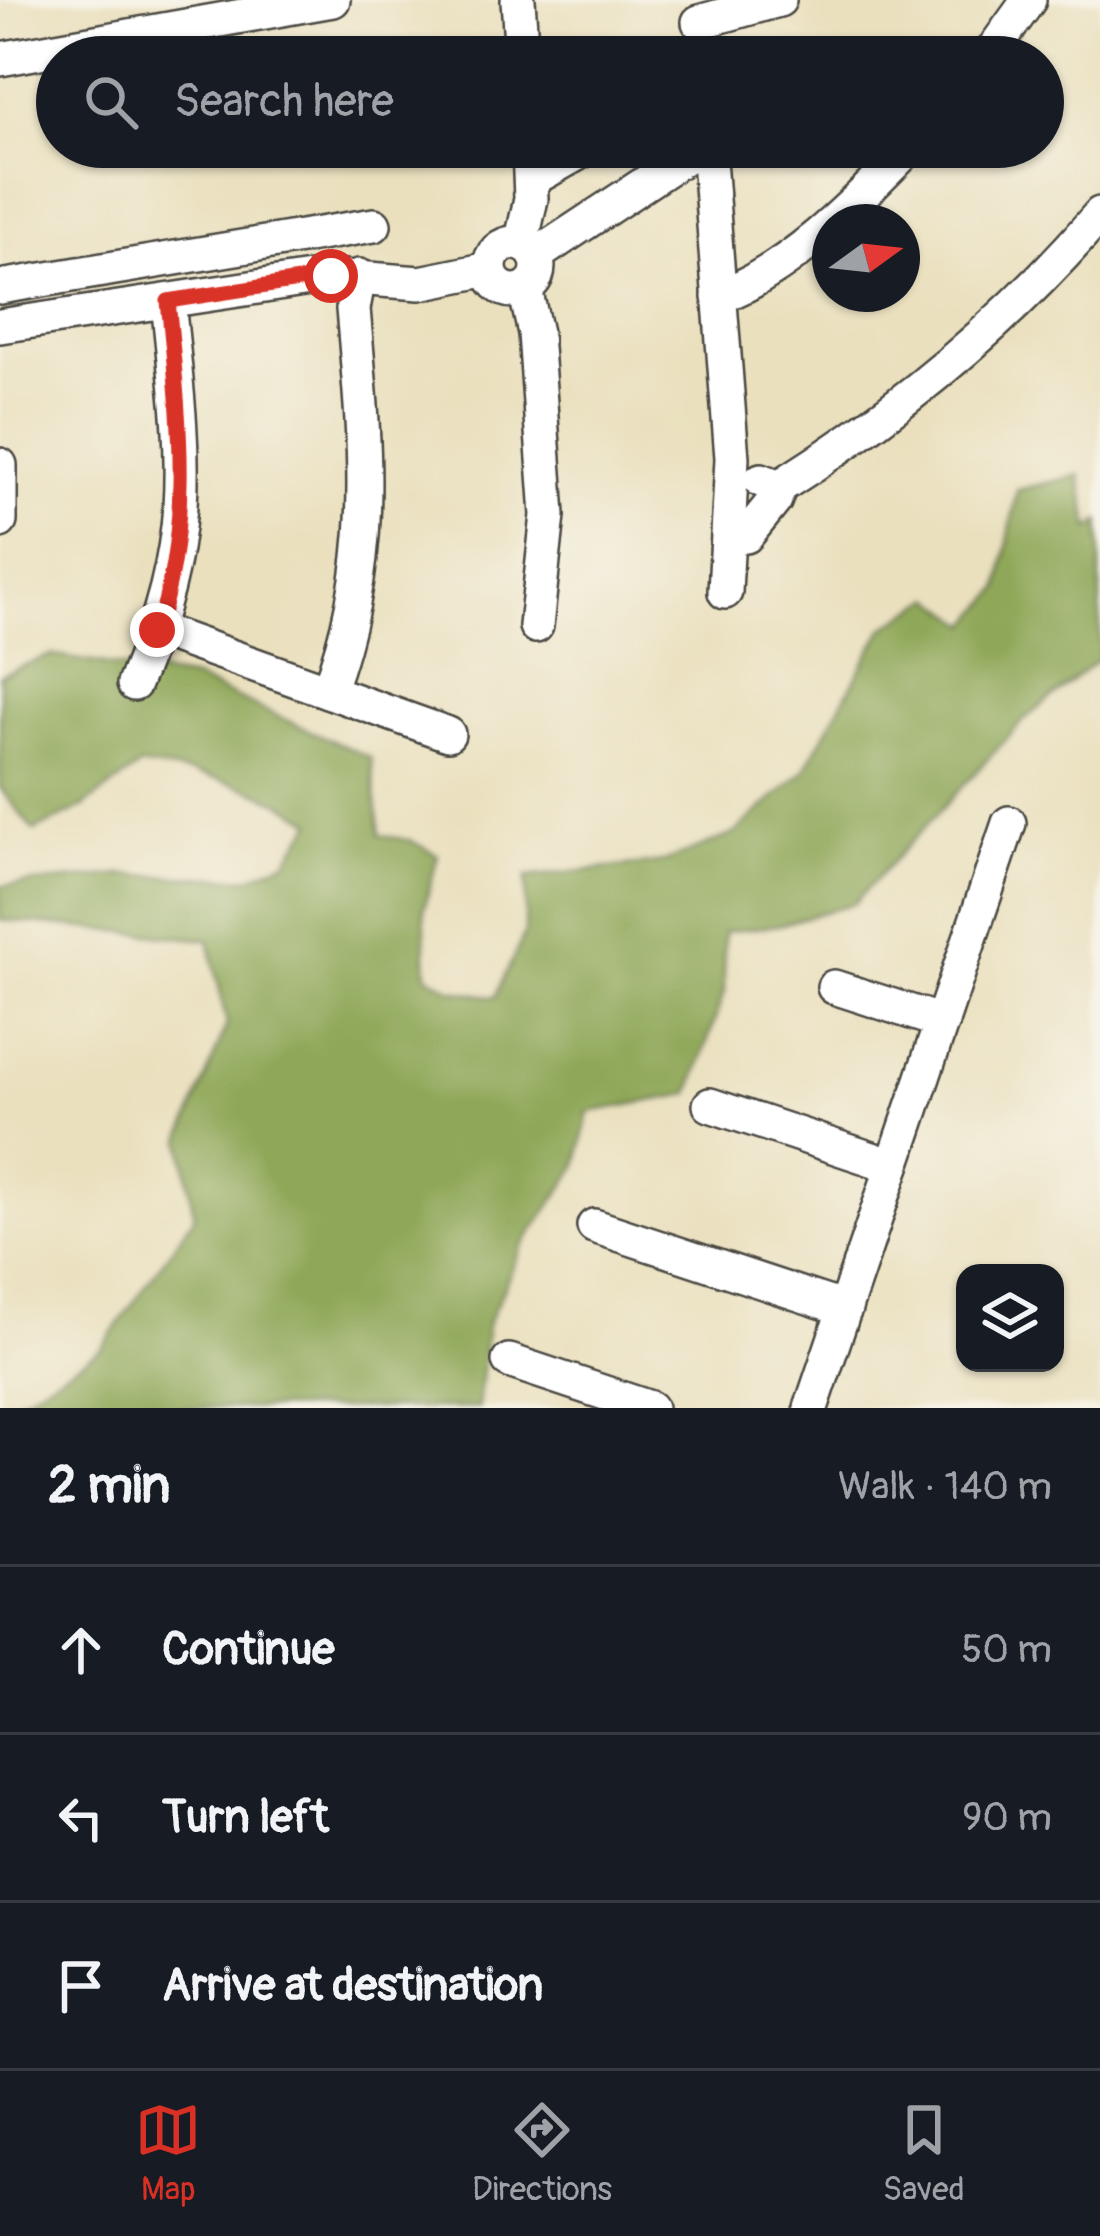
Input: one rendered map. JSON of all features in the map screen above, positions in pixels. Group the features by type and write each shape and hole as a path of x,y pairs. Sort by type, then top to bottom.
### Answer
{"street":[{"path":"126,36 333,0"},
{"path":"518,0 521,36"},
{"path":"698,11 778,0"},
{"path":"1003,36 1029,0"},
{"path":"0,58 36,52"},
{"path":"489,269 506,291 525,289 537,274 528,250 530,168"},
{"path":"489,269 502,245 528,250 666,168"},
{"path":"709,168 732,480 725,592"},
{"path":"719,297 745,287 792,252 886,168"},
{"path":"730,538 746,536 775,500 778,488 937,376 1032,289 1100,214"},
{"path":"0,287 374,225"},
{"path":"0,326 359,276 420,283 489,269"},
{"path":"328,691 358,592 366,526 353,309 359,276"},
{"path":"525,289 535,333 548,515 536,626"},
{"path":"134,683 157,630 177,557 184,486 168,301"},
{"path":"0,465 0,521"},
{"path":"732,480 764,480 778,488"},
{"path":"157,630 448,734"},
{"path":"812,1408 836,1306 884,1163 942,1022 1010,823"},
{"path":"834,987 942,1022"},
{"path":"710,1106 884,1163"},
{"path":"594,1226 836,1306"},
{"path":"509,1361 650,1408"}],"green space":[{"path":"1080,475 1090,529 1100,521 1100,658 1026,718 854,903 779,925 724,932 724,992 690,1094 589,1112 577,1167 521,1249 487,1325 478,1408 6,1408 101,1349 194,1217 182,1139 227,1024 209,940 0,920 0,886 122,875 249,878 286,861 313,822 273,799 230,783 140,766 83,807 34,831 0,788 0,675 51,655 194,679 371,758 380,835 409,840 438,855 424,909 427,975 453,990 495,997 525,933 526,877 664,862 734,834 804,771 883,629 933,597 969,625 1000,588 1017,490"}],"route":[{"path":"157,630 177,557 184,486 168,301 331,276"}]}
